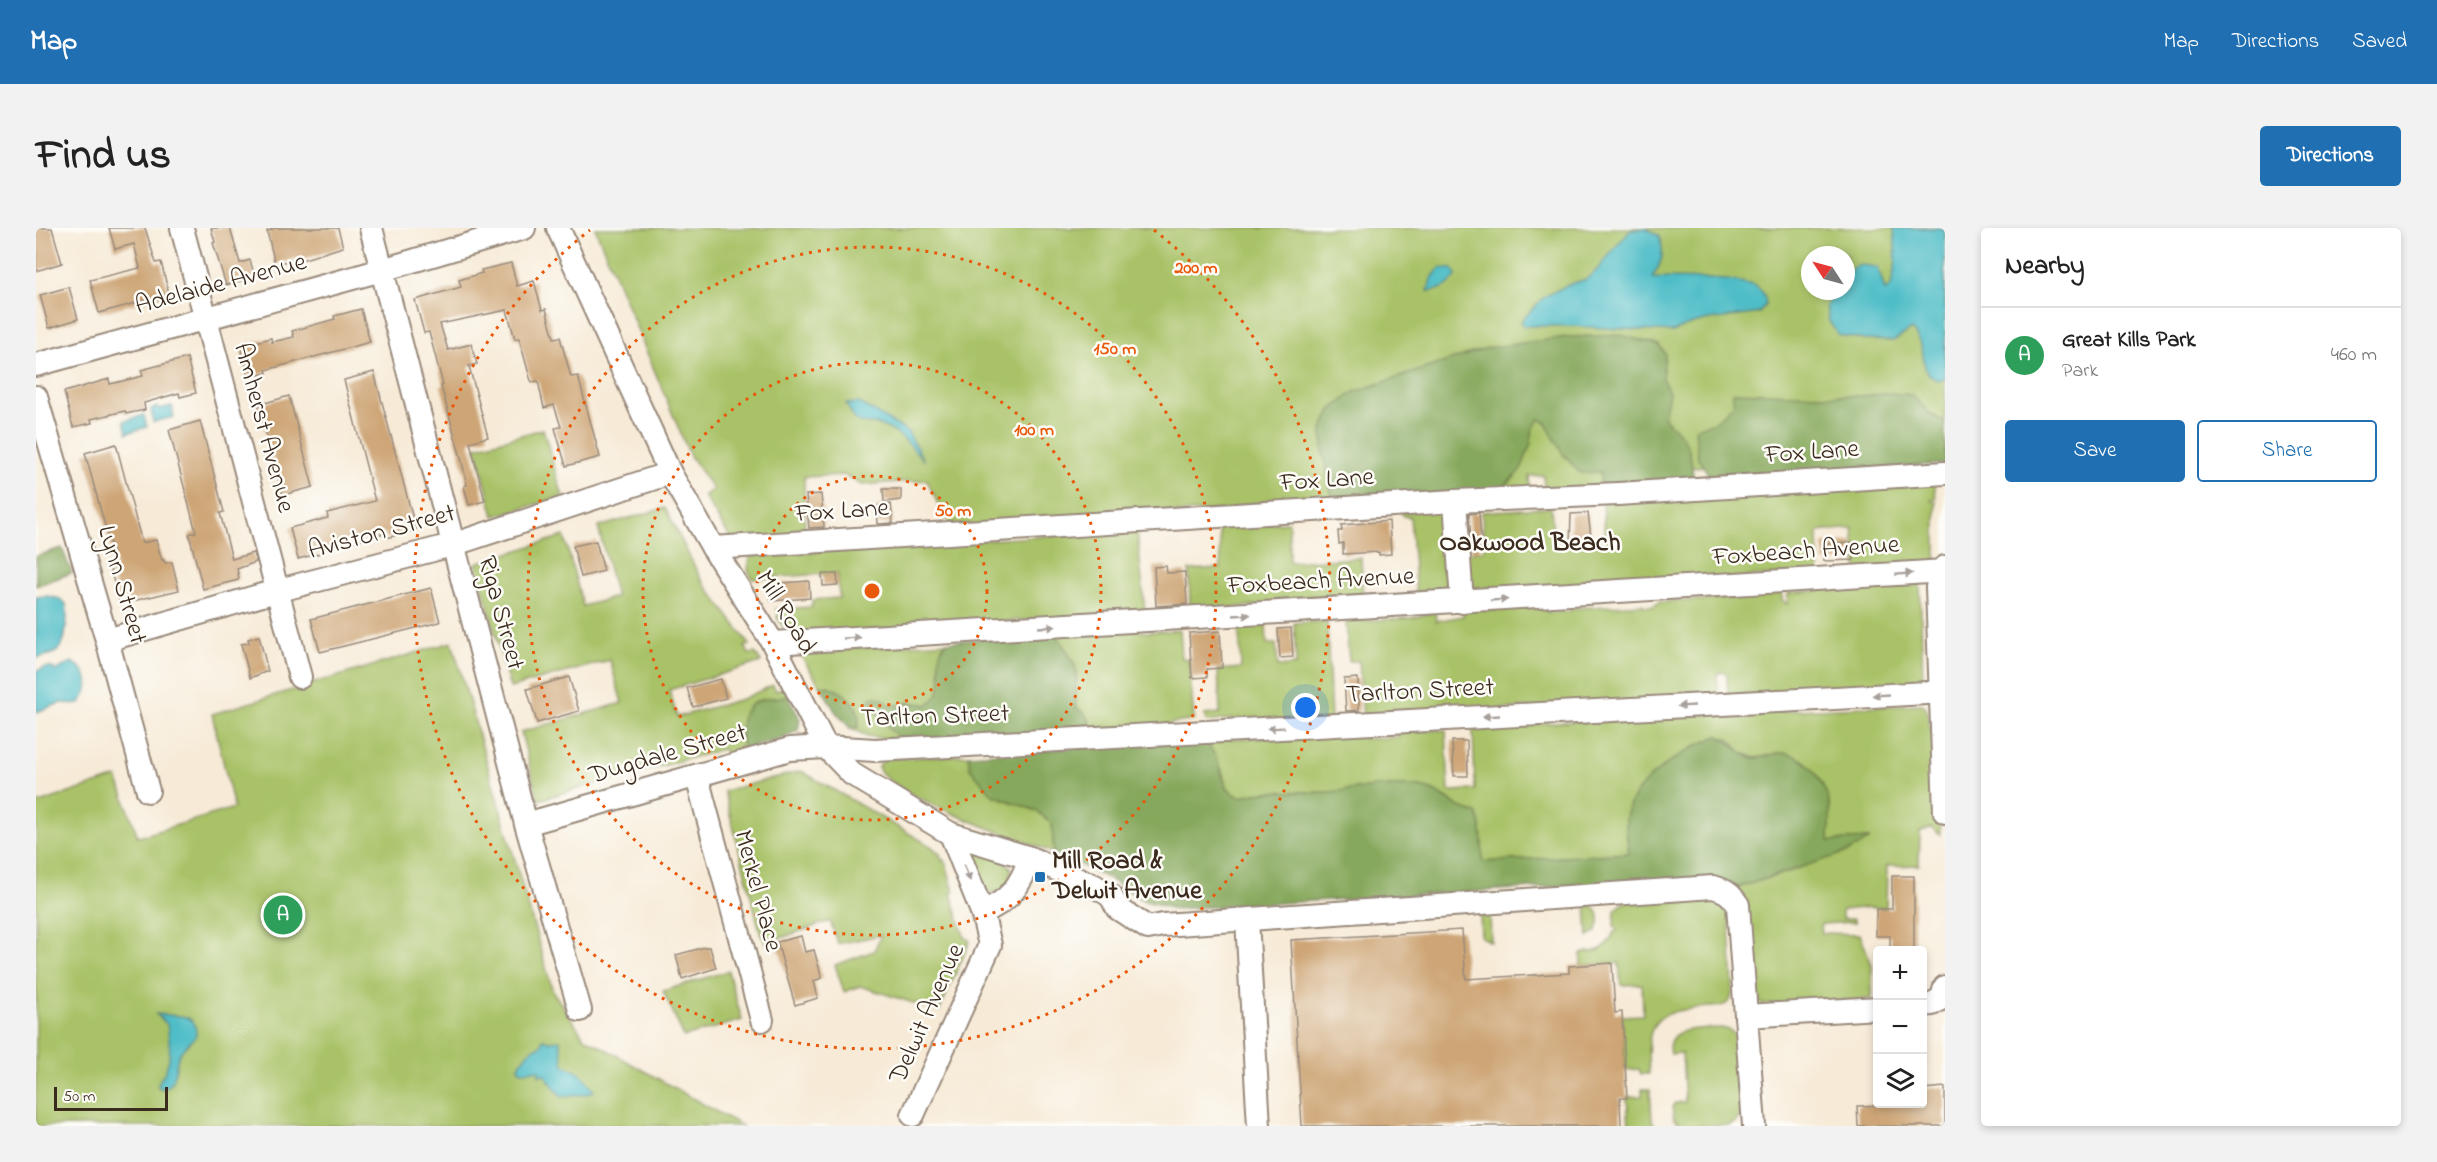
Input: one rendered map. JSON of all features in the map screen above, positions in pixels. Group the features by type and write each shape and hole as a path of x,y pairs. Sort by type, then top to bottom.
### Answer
{"street":[{"name":"Amherst Avenue","path":"182,228 300,677"},
{"name":"Riga Street","path":"371,228 526,824 580,1010"},
{"name":"Adelaide Avenue","path":"36,365 382,270 524,228"},
{"name":"Mill Road","path":"558,228 670,473 713,548 773,643 826,747 852,774 951,834 1030,858 1068,873 1111,896"},
{"name":"Lynn Street","path":"36,397 148,790"},
{"name":"Aviston Street","path":"107,640 276,591 452,545 670,473"},
{"name":"Fox Lane","path":"713,548 1455,501 1629,494 1945,473"},
{"path":"1455,501 1462,602"},
{"path":"1944,570 1937,587 1945,812"},
{"name":"Foxbeach Avenue","path":"773,643 1462,602 1944,570"},
{"name":"Tarlton Street","path":"826,747 875,750 1942,692"},
{"name":"Dugdale Street","path":"526,824 790,749 826,747"},
{"name":"Merkel Place","path":"697,777 762,1020"},
{"name":"Delwit Avenue","path":"913,1115 990,945 982,912 951,834"},
{"path":"982,912 998,906 1011,896 1023,879 1030,858"},
{"path":"1111,896 1117,908 1148,928 1163,925 1689,889 1721,889 1728,892 1738,904 1754,1126"},
{"path":"1111,896 1125,897 1156,916 1163,925"},
{"path":"1247,920 1259,1126"},
{"path":"1927,1005 1942,998 1945,987"},
{"path":"1746,1016 1873,1008"}],"green space":[{"path":"595,228 1945,228 1945,453 1601,472 1601,486 1544,489 1543,475 1529,476 1530,490 1498,492 1515,477 1354,502 953,527 942,513 927,480 861,485 845,475 804,477 805,537 731,539 704,496 713,489 690,456"},
{"path":"1621,335 1659,345 1665,354 1662,378 1669,392 1664,417 1680,434 1689,450 1693,480 1601,486 1600,472 1580,473 1563,454 1545,422 1540,419 1533,428 1531,443 1521,470 1498,492 1333,503 1323,452 1322,430 1331,410 1354,392 1487,348 1567,337"},
{"path":"1732,392 1862,396 1891,393 1912,395 1930,414 1945,422 1945,464 1710,477 1698,458 1695,429 1716,420 1734,404"},
{"path":"543,429 563,497 494,516 476,447"},
{"path":"1935,484 1936,499 1931,501 1936,502 1936,558 1934,562 1857,570 1853,528 1818,532 1819,573 1472,591 1465,553 1484,550 1482,512 1551,507 1554,548 1605,543 1603,500"},
{"path":"665,508 701,579 750,645 745,646 749,654 755,653 761,662 669,690 677,717 742,699 773,685 776,691 784,687 788,695 776,699 770,698 740,734 744,749 726,754 723,749 538,800 521,732 622,703 610,660 510,688 476,563 564,536 583,606 616,597 598,527"},
{"path":"1444,509 1450,590 1416,595 1410,517 1403,516 1401,511"},
{"path":"1289,522 1289,562 1361,558 1363,599 1190,610 1189,570 1221,568 1219,526"},
{"path":"1137,530 1145,612 792,635 787,627 791,623 783,627 777,617 779,615 776,609 812,607 812,600 839,598 838,573 752,579 748,570 750,556"},
{"path":"62,548 72,573 36,586 36,556"},
{"path":"1920,584 1923,683 1728,697 1727,673 1722,672 1717,674 1718,697 1363,717 1359,661 1349,661 1346,622 1411,618 1435,612 1436,621 1463,616 1464,611 1483,609 1486,611 1547,606 1547,612 1571,611 1572,608 1643,604 1643,606 1653,606 1660,602 1760,597 1760,594 1782,593 1782,600 1787,604 1788,593"},
{"path":"1327,621 1331,720 1242,725 1241,718 1206,722 1205,715 1220,713 1218,670 1241,668 1239,627 1266,625 1267,644 1276,644 1278,667 1296,665 1294,623"},
{"path":"1139,630 1144,632 1180,630 1182,658 1189,660 1194,720 1093,735 1088,717 1076,707 1075,665 1054,633"},
{"path":"1054,633 1075,666 1076,707 1088,717 1093,735 909,743 890,730 869,700 875,697 890,705 916,703 927,705 935,698 939,690 941,682 939,657 946,642"},
{"path":"452,642 553,992 584,1037 742,1126 36,1126 36,804 117,777 138,837 234,808 212,714"},
{"path":"946,642 941,660 941,685 935,699 927,705 908,702 899,706 869,700 890,730 909,743 868,736 851,729 858,727 831,687 820,685 799,653 799,651"},
{"path":"820,685 835,689 849,698 857,711 858,727 851,729 835,711"},
{"path":"788,695 800,719 798,730 782,739 744,749 741,728 744,714 748,709 760,700"},
{"path":"1922,704 1926,707 1931,730 1936,740 1940,834 1931,828 1920,832 1919,865 1887,866 1886,908 1842,910 1842,919 1853,919 1855,922 1821,924 1822,933 1860,934 1872,965 1872,997 1870,999 1763,1005 1755,996 1737,888 1794,870 1869,839 1829,841 1830,805 1782,753 1755,758 1741,752 1730,740 1718,736 1661,768 1626,819 1629,853 1482,862 1481,826 1442,795 1428,789 1393,786 1331,792 1262,792 1240,797 1227,787 1220,767 1205,740 1365,734 1364,739 1398,737 1398,732 1446,730 1449,791 1475,790 1473,730 1520,724 1520,727 1528,727 1529,724 1581,721 1586,723 1586,720"},
{"path":"1718,736 1753,758 1781,753 1799,758 1813,770 1827,795 1830,812 1829,841 1870,839 1848,852 1737,888 1602,884 1174,909 1145,901 1106,877 1054,853 1052,824 1037,811 993,795 970,768 968,755 1205,740 1219,763 1226,785 1240,797 1262,792 1331,792 1393,786 1417,787 1435,792 1462,808 1477,813 1481,826 1483,862 1629,853 1626,820 1629,806 1637,793 1648,780 1675,758"},
{"path":"968,755 993,795 1037,811 1052,824 1054,853 929,803 887,778 878,767 884,759"},
{"path":"801,771 931,846 940,854 942,861 945,860 954,892 951,893 964,936 970,941 939,1011 860,986 844,992 835,965 874,951 881,935 838,944 830,921 766,943 761,935 724,791"},
{"path":"964,847 997,857 1012,869 1009,882 999,892 988,893 983,890"},
{"path":"1715,895 1729,904 1733,989 1731,999 1720,1006 1677,1011 1666,1015 1652,1029 1648,1055 1649,1074 1641,1074 1639,1069 1626,1070 1622,1016 1643,1015 1642,984 1621,985 1619,963 1581,965 1581,954 1599,950 1607,943 1617,928 1614,927 1615,910 1625,902"},
{"path":"1586,904 1591,905 1597,911 1599,918 1596,932 1588,936"},
{"path":"1490,910 1491,942 1481,937 1480,914"},
{"path":"728,971 742,1020 684,1037 663,991"},
{"path":"1722,1028 1737,1036 1742,1113 1736,1122 1730,1125 1683,1126 1674,1118 1672,1107 1675,1103 1685,1102 1682,1053 1670,1054 1669,1045 1672,1038 1686,1030"},
{"path":"1642,1089 1650,1089 1652,1120 1655,1126 1629,1126 1627,1097 1642,1096"}],"water":[{"path":"1644,228 1658,235 1662,247 1660,262 1652,278 1691,278 1750,284 1762,291 1766,304 1759,313 1704,321 1673,332 1572,326 1524,326 1521,321 1544,297 1565,286 1586,279 1597,270 1629,231"},
{"path":"1894,228 1945,228 1945,378 1940,381 1927,372 1921,345 1911,330 1893,341 1865,340 1838,335 1829,321 1826,306 1830,300 1855,300 1855,267 1863,265 1878,268 1885,290 1891,286 1896,261"},
{"path":"1440,268 1453,269 1456,276 1444,287 1428,291 1431,279"},
{"path":"859,403 908,432 924,461 908,443 890,429 858,422 846,404"},
{"path":"172,406 174,417 153,422 151,409"},
{"path":"144,415 147,427 127,433 124,421"},
{"path":"47,596 60,599 66,604 64,642 55,653 36,658 36,597"},
{"path":"72,662 83,670 88,681 83,699 79,704 61,703 36,712 36,671 46,667 53,668 55,671"},
{"path":"156,1014 189,1018 196,1028 196,1036 178,1058 172,1083 163,1089 158,1087 158,1084 168,1064 169,1041 167,1024"},
{"path":"543,1039 560,1040 564,1065 581,1075 594,1091 562,1097 544,1074 539,1075 539,1070 521,1071 518,1068 530,1051 541,1046"}],"building":[{"path":"36,228 52,228 62,263 36,271"},
{"path":"109,228 145,228 156,263 161,262 169,294 99,313 90,280 140,268 134,244 115,249"},
{"path":"211,228 230,228 240,263 250,260 255,277 226,285 213,243 215,242"},
{"path":"271,228 338,228 343,247 301,260 300,258 275,264 267,231 272,230"},
{"path":"511,263 517,286 534,281 542,310 546,309 554,338 560,337 571,377 578,376 600,457 566,466 555,428 561,427 554,405 544,408 538,381 532,382 530,378 519,338 515,339 507,310 440,324 448,350 471,344 477,364 469,366 488,437 470,442 485,501 469,505 464,486 467,485 441,386 443,385 429,332 424,333 415,300 461,287 459,280 482,273 481,270"},
{"path":"69,287 78,319 49,328 40,295"},
{"path":"361,309 370,342 266,370 267,373 249,377 240,346 271,338 272,342 294,337 292,331"},
{"path":"187,358 196,393 180,397 179,393 144,403 145,410 126,414 125,411 91,419 92,423 73,427 64,392 109,379 110,384 143,376 141,370"},
{"path":"374,372 416,530 386,538 385,533 321,550 321,553 298,559 290,528 328,518 327,513 375,501 344,380"},
{"path":"289,396 313,487 283,495 258,405"},
{"path":"200,421 224,512 220,513 232,559 253,553 256,562 237,569 238,580 203,589 189,534 196,532 169,430"},
{"path":"116,444 142,543 156,540 162,560 165,563 172,562 179,590 120,604 110,568 116,566 85,453"},
{"path":"883,489 901,489 901,500 884,502"},
{"path":"821,494 824,527 809,528 806,495"},
{"path":"891,504 893,523 878,524 877,506"},
{"path":"1479,513 1481,542 1479,542 1479,550 1472,551 1469,514"},
{"path":"1588,513 1592,545 1570,545 1571,514"},
{"path":"1389,521 1391,554 1379,555 1379,552 1343,554 1343,543 1339,544 1338,531 1342,531 1341,525"},
{"path":"596,541 604,571 581,577 573,546"},
{"path":"1852,542 1854,560 1824,561 1823,544"},
{"path":"1166,566 1167,573 1185,572 1187,604 1156,606 1154,567"},
{"path":"822,574 837,574 838,585 823,586"},
{"path":"809,581 810,598 771,601 769,584"},
{"path":"431,588 440,622 320,652 311,619"},
{"path":"1291,628 1293,657 1280,658 1278,629"},
{"path":"1220,631 1222,668 1207,669 1207,677 1192,678 1189,633"},
{"path":"259,636 268,671 250,678 241,644 249,643 248,639"},
{"path":"569,677 579,711 537,723 527,689"},
{"path":"1358,678 1359,710 1346,711 1344,679"},
{"path":"721,679 726,698 693,707 687,688"},
{"path":"1452,741 1467,741 1468,776 1454,776"},
{"path":"1892,876 1914,876 1914,946 1890,946 1890,936 1876,936 1876,909 1892,909"},
{"path":"1462,930 1466,979 1569,973 1569,966 1612,963 1615,1013 1622,1012 1627,1098 1620,1098 1621,1126 1302,1126 1291,940"},
{"path":"801,936 805,952 814,950 822,978 814,981 818,998 795,1005 777,942"},
{"path":"710,947 716,968 682,979 676,955"},
{"path":"1945,1087 1945,1126 1858,1126 1857,1106 1927,1108 1927,1089"}],"place":[{"name":"Mill Road & Delwit Avenue","path":"1040,877"},
{"name":"Great Kills Park","path":"283,915"}],"district":[{"name":"Oakwood Beach","path":"1530,543"}]}
